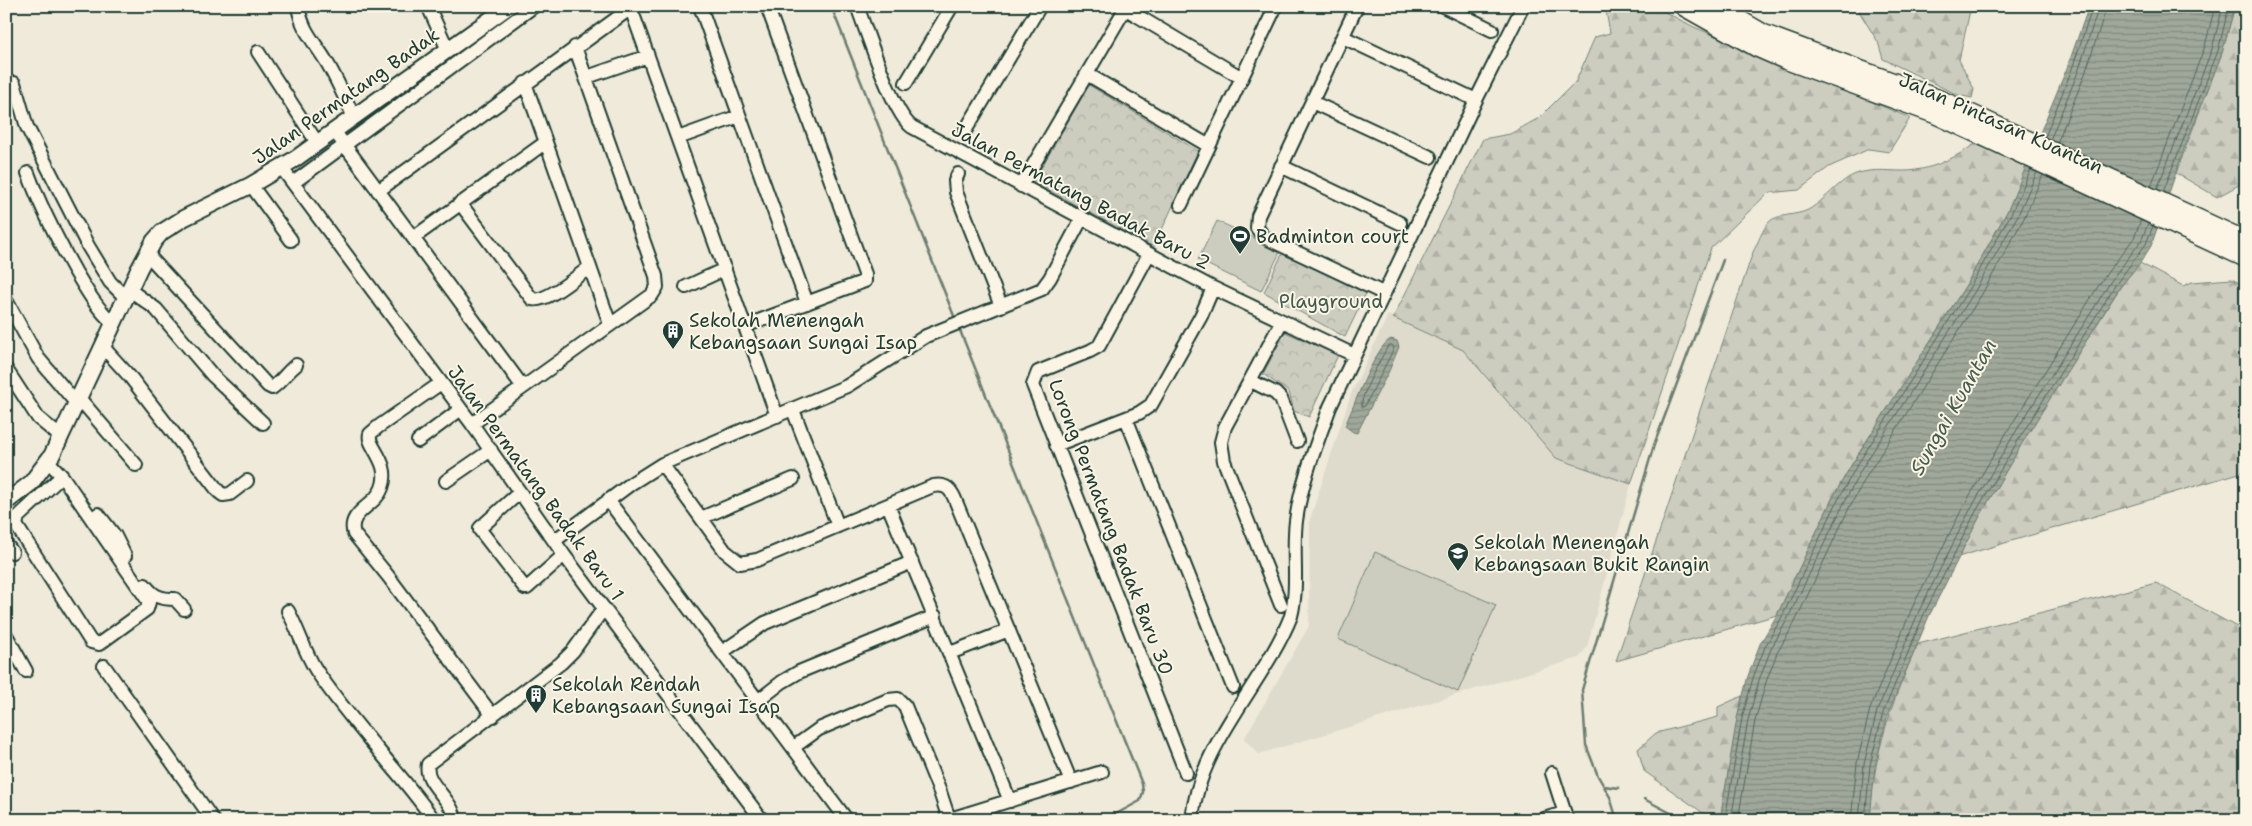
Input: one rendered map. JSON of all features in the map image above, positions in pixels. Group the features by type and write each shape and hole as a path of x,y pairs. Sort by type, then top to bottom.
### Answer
{"highway":[{"name":"Jalan Pintasan Kuantan","path":"1683,6 1756,47 1786,60 1938,107 2246,258"},
{"name":"Jalan Pintasan Kuantan","path":"1716,6 1764,34 1938,107 2246,241"}],"main road":[{"name":"Jalan Permatang Badak","path":"6,502 31,484 48,461 154,241 171,226 251,185 318,144 509,6"}],"street":[{"path":"298,6 306,33 325,59 354,117"},
{"path":"428,6 448,50"},
{"path":"293,184 534,6"},
{"path":"700,6 807,303"},
{"path":"745,326 865,281 865,274 767,6"},
{"name":"Jalan Permatang Badak Baru 2","path":"856,6 896,106 905,122 1213,288 1354,355"},
{"path":"906,83 952,6"},
{"path":"966,131 1040,6"},
{"path":"1357,6 1258,216 1257,228 1264,237 1383,293"},
{"path":"1443,6 1492,30"},
{"path":"1192,820 1199,787 1210,759 1291,616 1294,606 1295,534 1298,509 1324,425 1383,293 1476,100 1524,6"},
{"path":"378,191 630,7 777,416"},
{"path":"1021,186 1087,74 1123,7 1242,78"},
{"path":"1181,205 1242,78 1273,7"},
{"path":"1343,37 1476,100"},
{"path":"472,424 652,295 657,286 576,47"},
{"path":"258,52 318,144"},
{"path":"587,77 648,56"},
{"path":"1087,74 1209,146"},
{"path":"14,83 27,127 88,246 110,282 156,309 213,376 263,423"},
{"path":"525,83 610,324"},
{"path":"1312,102 1430,157"},
{"path":"678,138 739,116"},
{"path":"335,132 523,386"},
{"path":"413,238 546,142"},
{"path":"1281,166 1400,223"},
{"name":"Jalan Permatang Badak Baru 1","path":"281,167 491,450 564,555 762,820"},
{"path":"28,173 44,216 55,236 93,302 103,315 114,324"},
{"path":"958,174 954,181 956,192 1001,306"},
{"path":"251,185 291,240"},
{"path":"460,203 532,299 538,301 546,298 590,267"},
{"path":"554,541 608,500 662,464 847,386 921,339 950,325 1035,292 1047,284 1082,218"},
{"path":"147,254 268,386 272,388 276,386 296,365"},
{"name":"Lorong Permatang Badak Baru 30","path":"1149,254 1099,346 1042,370 1035,376 1033,385 1186,773"},
{"path":"686,287 725,269"},
{"path":"1056,445 1146,410 1156,399 1201,316 1213,288"},
{"path":"6,300 38,358 136,465"},
{"path":"1281,605 1221,451 1221,442 1225,427 1282,321"},
{"path":"103,347 131,378 219,492 226,495 247,481"},
{"path":"6,369 38,418 61,437"},
{"path":"1250,381 1275,393 1281,399 1297,441"},
{"path":"442,383 370,434 371,443 384,465 383,487 380,494 354,519 351,528 493,716"},
{"path":"418,441 461,409"},
{"path":"793,410 838,526"},
{"path":"1126,418 1233,687"},
{"path":"446,481 491,450"},
{"path":"48,461 62,476 149,602 147,609 102,644 96,645 91,642 16,525 18,517 62,476"},
{"path":"662,464 730,556 735,561 745,563 757,560 933,486 938,485 948,488 954,497 1071,782"},
{"path":"701,518 793,479"},
{"path":"70,488 77,490 84,496 99,514 150,592 162,599 176,599 184,609"},
{"path":"520,492 480,530 525,588 564,555"},
{"path":"608,500 794,747 846,820"},
{"path":"888,505 1010,801"},
{"path":"722,652 765,622 912,562"},
{"path":"455,820 452,807 429,777 428,764 562,663 604,608"},
{"path":"288,611 306,654 317,671 378,750 405,780 434,820"},
{"path":"759,700 782,682 799,672 935,616"},
{"path":"950,653 1009,630"},
{"path":"6,635 26,671"},
{"path":"104,666 213,820"},
{"path":"794,747 819,729 888,700 898,699 905,706 940,792 948,819 1102,772"},
{"path":"1541,820 1566,816 1552,773"}],"shaded area":[{"name":"Sekolah Menengah Kebangsaan Bukit Rangin","path":"1388,315 1463,350 1556,458 1631,484 1587,647 1579,658 1259,754 1244,739 1309,626 1310,519 1351,394"}],"green space":[{"path":"1600,6 1653,6 1694,27 1910,118 1889,152 1869,149 1829,167 1799,190 1768,193 1711,248 1631,484 1556,458 1463,350 1393,318 1483,139 1510,134 1539,118 1576,81 1595,37 1610,33 1606,11"},
{"path":"1858,6 1971,6 1959,60 1974,89 1972,98 1958,95 1883,59 1878,42 1860,13"},
{"path":"2235,6 2246,6 2246,181 2217,197 2176,173 2222,53"},
{"path":"1089,85 1198,151 1154,247 1033,182"},
{"path":"1975,144 2028,164 2008,210 1966,285 1833,497 1777,615 1616,661 1753,252 1769,222 1772,219 1808,210 1855,174 1883,170 1910,171 1924,169 1947,160"},
{"name":"Badminton court","path":"1217,221 1281,250 1261,291 1198,260"},
{"name":"Playground","path":"1283,252 1368,289 1345,337 1264,292"},
{"path":"2140,263 2183,286 2192,282 2232,279 2246,287 2246,471 1958,557 1989,499 2039,414 2120,288"},
{"name":"Playground","path":"1285,332 1338,355 1309,417 1294,411 1289,392 1263,374"},
{"path":"1375,552 1496,605 1458,692 1338,639"},
{"path":"2156,583 2246,632 2246,820 1870,820 1875,773 1885,729 1918,644"},
{"path":"1742,696 1720,820 1713,820 1644,771 1638,749 1656,733 1718,717 1718,707"}],"water":[{"name":"Sungai Kuantan","path":"2089,6 2235,6 2222,53 2184,149 2151,246 2120,287 2023,442 1980,516 1929,616 1888,714 1875,766 1870,820 1720,820 1737,718 1748,676 1760,644 1777,615 1833,497 1966,285 2008,210 2067,68"},
{"path":"1391,339 1397,341 1399,347 1389,371 1357,433 1353,432 1345,426 1372,364 1385,344"}],"waterway":[{"path":"831,6 956,321"},
{"path":"1617,820 1610,797 1598,776 1586,745 1582,690 1654,445 1723,260"},
{"path":"959,328 1142,784 1143,792 1140,801 1105,820"},
{"path":"1604,786 1619,788"},
{"path":"1644,799 1684,820"}],"place":[{"name":"Badminton court","path":"1240,255"},
{"name":"Sekolah Menengah Kebangsaan Sungai Isap","path":"673,350"},
{"name":"Sekolah Menengah Kebangsaan Bukit Rangin","path":"1458,572"},
{"name":"Sekolah Rendah Kebangsaan Sungai Isap","path":"536,714"}]}
